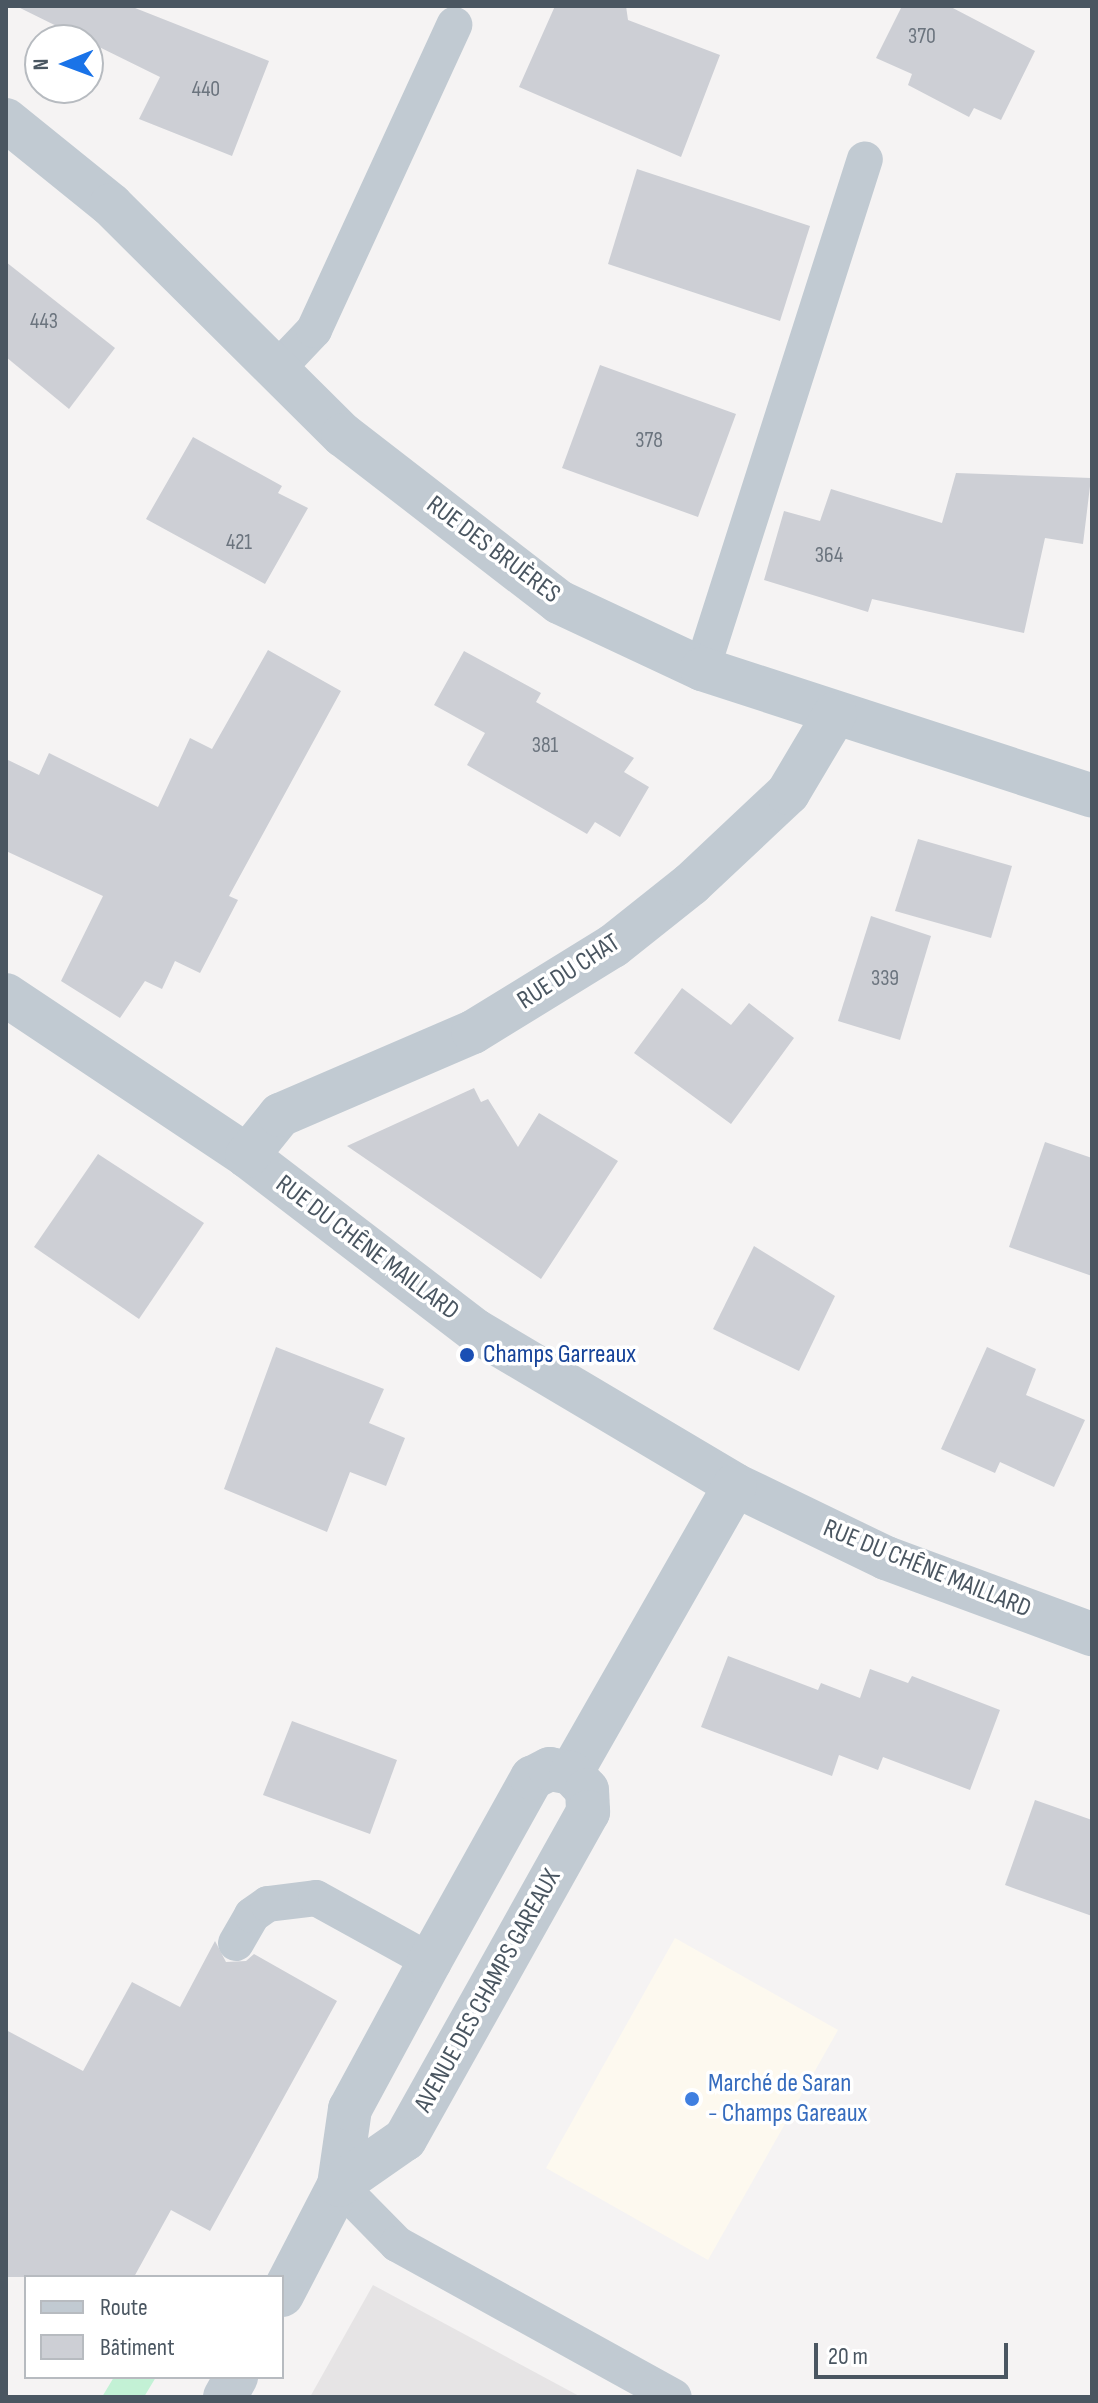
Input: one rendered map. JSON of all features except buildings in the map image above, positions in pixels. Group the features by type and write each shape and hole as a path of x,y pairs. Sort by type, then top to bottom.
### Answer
{"street":[{"name":"RUE DES BRUÈRES","path":"6,120 111,205 343,435 559,602 702,669 1092,796"},
{"name":"RUE DU CHAT","path":"247,1156 280,1115 473,1032 613,946 691,884 788,793 835,714"},
{"name":"RUE DU CHÊNE MAILLARD","path":"6,995 247,1156 476,1331 735,1485 886,1558 1092,1634"},
{"path":"571,1773 735,1485"},
{"name":"AVENUE DES CHAMPS GAREAUX","path":"284,2291 339,2185 350,2109 430,1961 532,1778 550,1769 571,1773 587,1790 588,1812 405,2139 339,2185"},
{"path":"225,2397 235,2379"}],"lane":[{"path":"277,369 314,330 454,25"},
{"path":"702,669 865,159"},
{"path":"236,1943 252,1915 268,1904 316,1898 430,1961"},
{"path":"339,2185 397,2244 674,2397"}],"shaded area":[{"name":"Marché de Saran - Champs Gareaux","path":"675,1938 838,2030 708,2260 546,2168"},
{"path":"373,2285 581,2397 310,2397"}],"green space":[{"path":"113,2379 155,2379 144,2397 102,2397"}],"place":[{"name":"Champs Garreaux","path":"467,1355"},
{"name":"Marché de Saran - Champs Gareaux","path":"692,2099"}]}
